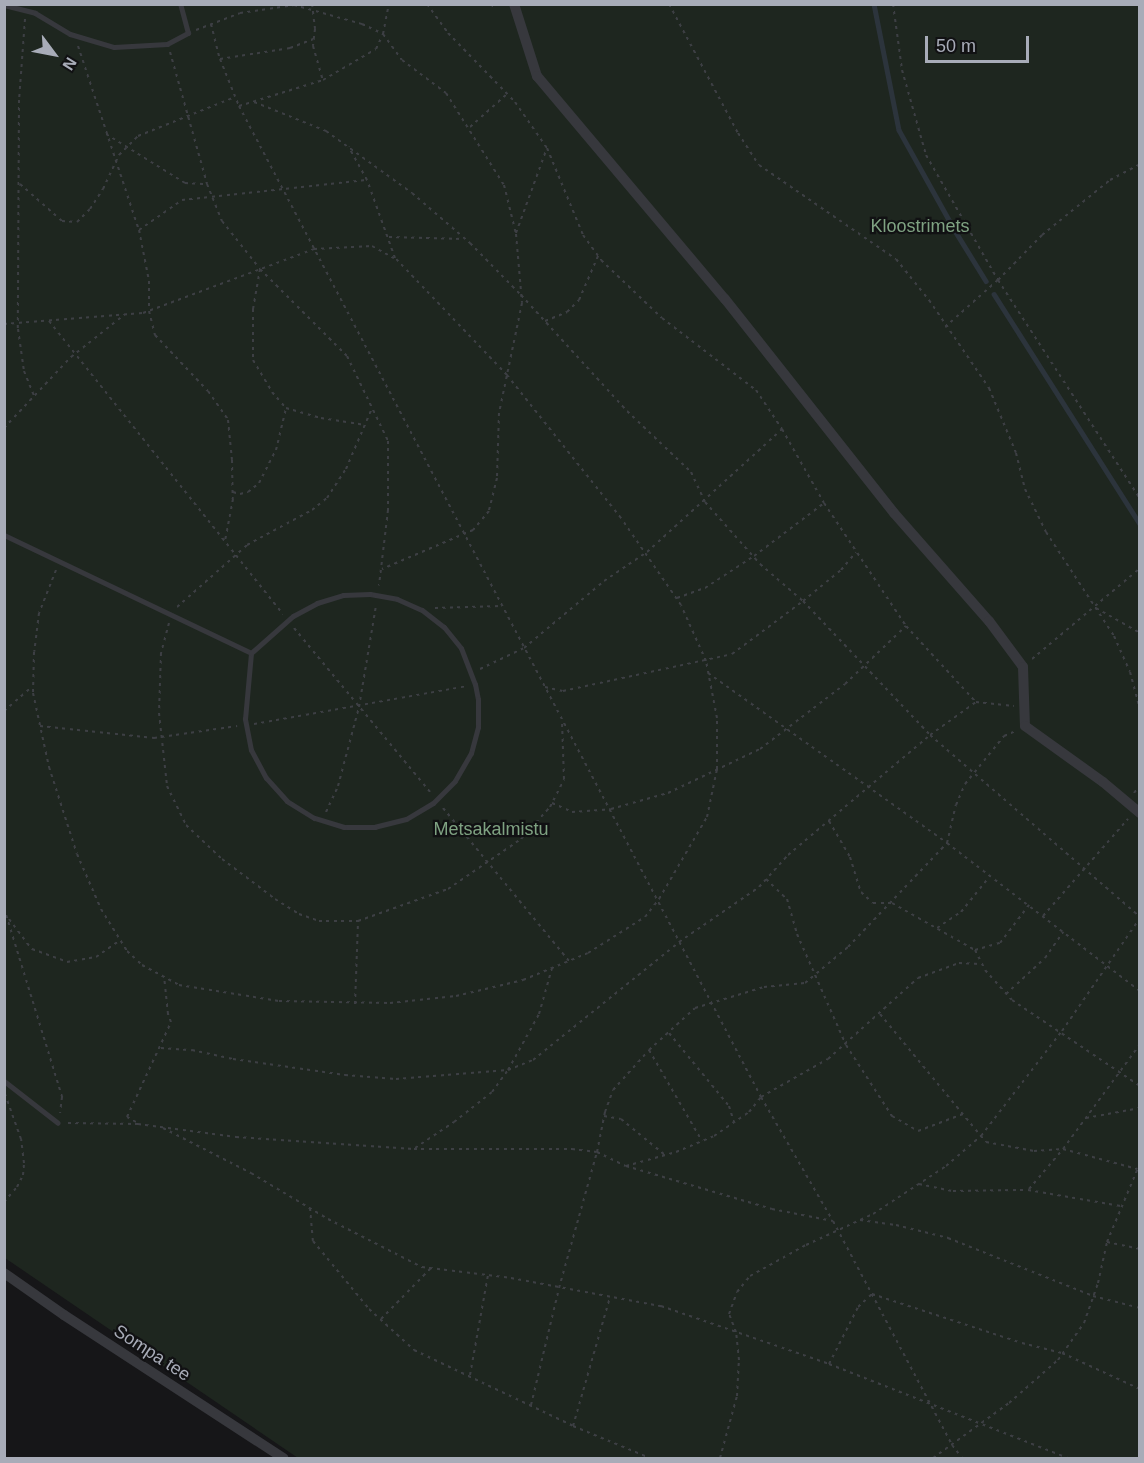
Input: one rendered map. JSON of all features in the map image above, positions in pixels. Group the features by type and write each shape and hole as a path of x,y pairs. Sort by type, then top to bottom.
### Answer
{"street":[{"path":"514,4 537,76 725,299 894,513 989,621 1023,667 1025,726 1103,782 1138,811"},
{"name":"Sompa tee","path":"4,1273 64,1315 283,1458"}],"lane":[{"path":"4,5 25,9 75,35 114,47 167,44 188,33 180,4"},
{"path":"4,535 251,653"},
{"path":"343,595 377,595 397,599 414,607 444,627 461,648 475,684 478,699 478,727 471,753 455,781 436,800 406,819 375,827 344,827 321,820 287,801 266,778 251,750 246,725 251,653 288,621 326,600 343,595"},
{"path":"4,1081 58,1123"}],"path":[{"path":"239,106 323,80 376,49 383,34 389,4"},
{"path":"427,4 448,33 508,93 547,148 584,235 598,256 662,318 756,390 782,429 824,503 906,626 976,702"},
{"path":"491,4 495,9"},
{"path":"669,4 738,133 759,165 896,259 929,300 945,327 989,388 1016,453 1025,489 1046,532 1114,636 1130,672 1140,711"},
{"path":"893,4 902,70 926,155 998,280 1140,499"},
{"path":"188,33 240,13 294,5 312,6 383,34 402,60 446,93 470,126 504,185 516,234 522,303 499,413 497,478 489,511 473,530 382,569"},
{"path":"312,6 313,46 323,80"},
{"path":"25,9 19,100 18,323 24,371 35,398"},
{"path":"211,24 220,59 239,106 524,648 659,899 679,942 761,1097 833,1221 952,1445 962,1458"},
{"path":"75,35 139,230 149,280 148,311 154,335 208,390 228,420 232,492 225,541"},
{"path":"220,59 290,48 314,39"},
{"path":"167,44 207,184 222,221 260,269 347,356 388,441 388,510 382,569 359,707 338,786 321,820"},
{"path":"470,126 508,93"},
{"path":"20,184 62,221 77,222 90,209 103,189 115,161 138,136 235,97"},
{"path":"254,102 326,131 412,193 465,239 521,295 627,411 691,472 705,502 754,556 803,601 866,665 930,735 1140,917 1105,965 1062,1032 981,1136 919,1184 860,1221 806,1245 750,1276 737,1293 729,1314 736,1332 739,1360 737,1396 720,1458"},
{"path":"106,134 185,183 207,184"},
{"path":"349,147 367,180 394,258"},
{"path":"516,234 547,148"},
{"path":"945,327 998,280 1042,235 1110,180 1140,164"},
{"path":"139,230 182,200 367,180"},
{"path":"388,237 465,239"},
{"path":"4,324 125,315 148,311 314,249 372,246 394,258 507,375 647,552 676,598 706,661 717,718 717,770 707,817 659,899 645,917 588,953 524,980 456,996 355,1004 279,1001 205,991 179,985 142,965 120,940 101,909 77,854 49,767 34,686 33,652 39,614 60,563"},
{"path":"545,321 567,312 579,300 598,256"},
{"path":"260,269 253,309 253,360 272,392 286,408 321,418 366,425"},
{"path":"4,428 35,398 74,354 125,315"},
{"path":"49,321 235,556 569,961"},
{"path":"232,492 240,494 248,492 259,483 276,450 286,408"},
{"path":"172,616 182,601 247,545 312,510 327,498 346,469 372,408"},
{"path":"472,673 524,648 604,581 647,552 705,502 713,490 782,429"},
{"path":"676,598 705,588 754,556 824,503"},
{"path":"545,687 563,691 655,669 706,661 732,654 841,570 856,552"},
{"path":"1023,667 1140,568"},
{"path":"414,607 502,606"},
{"path":"1093,606 1140,633"},
{"path":"552,803 572,812 610,809 668,793 760,749 866,665 906,626"},
{"path":"708,673 947,843 1140,992"},
{"path":"40,726 154,738 359,707 475,684"},
{"path":"4,711 34,686"},
{"path":"161,1048 192,1050 234,1059 345,1075 396,1079 508,1070 533,1060 679,942 759,887 788,855 930,735 976,702 1025,706"},
{"path":"531,1405 559,1288 597,1152 604,1116 613,1090 649,1050 695,1008 712,1005 764,987 805,983 848,947 947,843 956,805 973,772 1004,736 1025,726"},
{"path":"1043,916 1084,868 1138,811"},
{"path":"829,821 850,857 861,892 873,903 892,903 975,950 982,964 1006,994 1140,1086"},
{"path":"937,928 961,912 990,876"},
{"path":"766,879 787,899 797,934 846,1045 892,1116 918,1131 963,1114"},
{"path":"975,950 1000,943 1029,905"},
{"path":"4,908 62,1097 58,1123 138,1124 236,1137 414,1149 572,1149 597,1152 626,1166 772,1209 833,1221"},
{"path":"7,917 32,950 68,962 96,957 120,940"},
{"path":"355,1004 358,921"},
{"path":"1006,994 1045,958 1064,932"},
{"path":"626,1166 665,1155 702,1140 734,1122 749,1112 761,1097 828,1059 846,1045 918,978 959,963 982,964"},
{"path":"414,1149 454,1122 492,1092 508,1070 539,1014 552,968"},
{"path":"138,1124 126,1117 161,1048 171,1022 164,977"},
{"path":"880,1014 986,1142 1034,1151 1063,1149 1137,1169"},
{"path":"668,1032 729,1106 734,1122"},
{"path":"1028,1190 1063,1149 1140,1044"},
{"path":"649,1050 702,1140"},
{"path":"4,1092 21,1139 24,1163 23,1175 17,1187 4,1202"},
{"path":"1086,1118 1140,1107"},
{"path":"604,1116 621,1119 665,1155"},
{"path":"161,1127 251,1173 384,1249 422,1267 488,1275 661,1306 829,1364 1068,1458"},
{"path":"933,1458 1009,1403 1062,1353 1084,1323 1107,1242 1140,1163"},
{"path":"919,1184 953,1191 1028,1190 1122,1206"},
{"path":"310,1208 312,1240 380,1319 414,1350 573,1426 650,1458"},
{"path":"860,1221 896,1225 948,1238 1093,1296 1140,1308"},
{"path":"1107,1242 1140,1249"},
{"path":"380,1319 431,1268"},
{"path":"470,1376 488,1275"},
{"path":"872,1294 1022,1343 1062,1353 1140,1389"},
{"path":"829,1364 858,1307 872,1294"},
{"path":"573,1426 610,1297"}],"green space":[{"name":"Metsakalmistu","path":"4,5 1139,5 1139,1458 298,1458 5,1258"}],"waterway":[{"path":"874,4 899,130 986,281"},
{"path":"994,294 1140,524"}],"park label":[{"name":"Kloostrimets","path":"920,226"}]}
